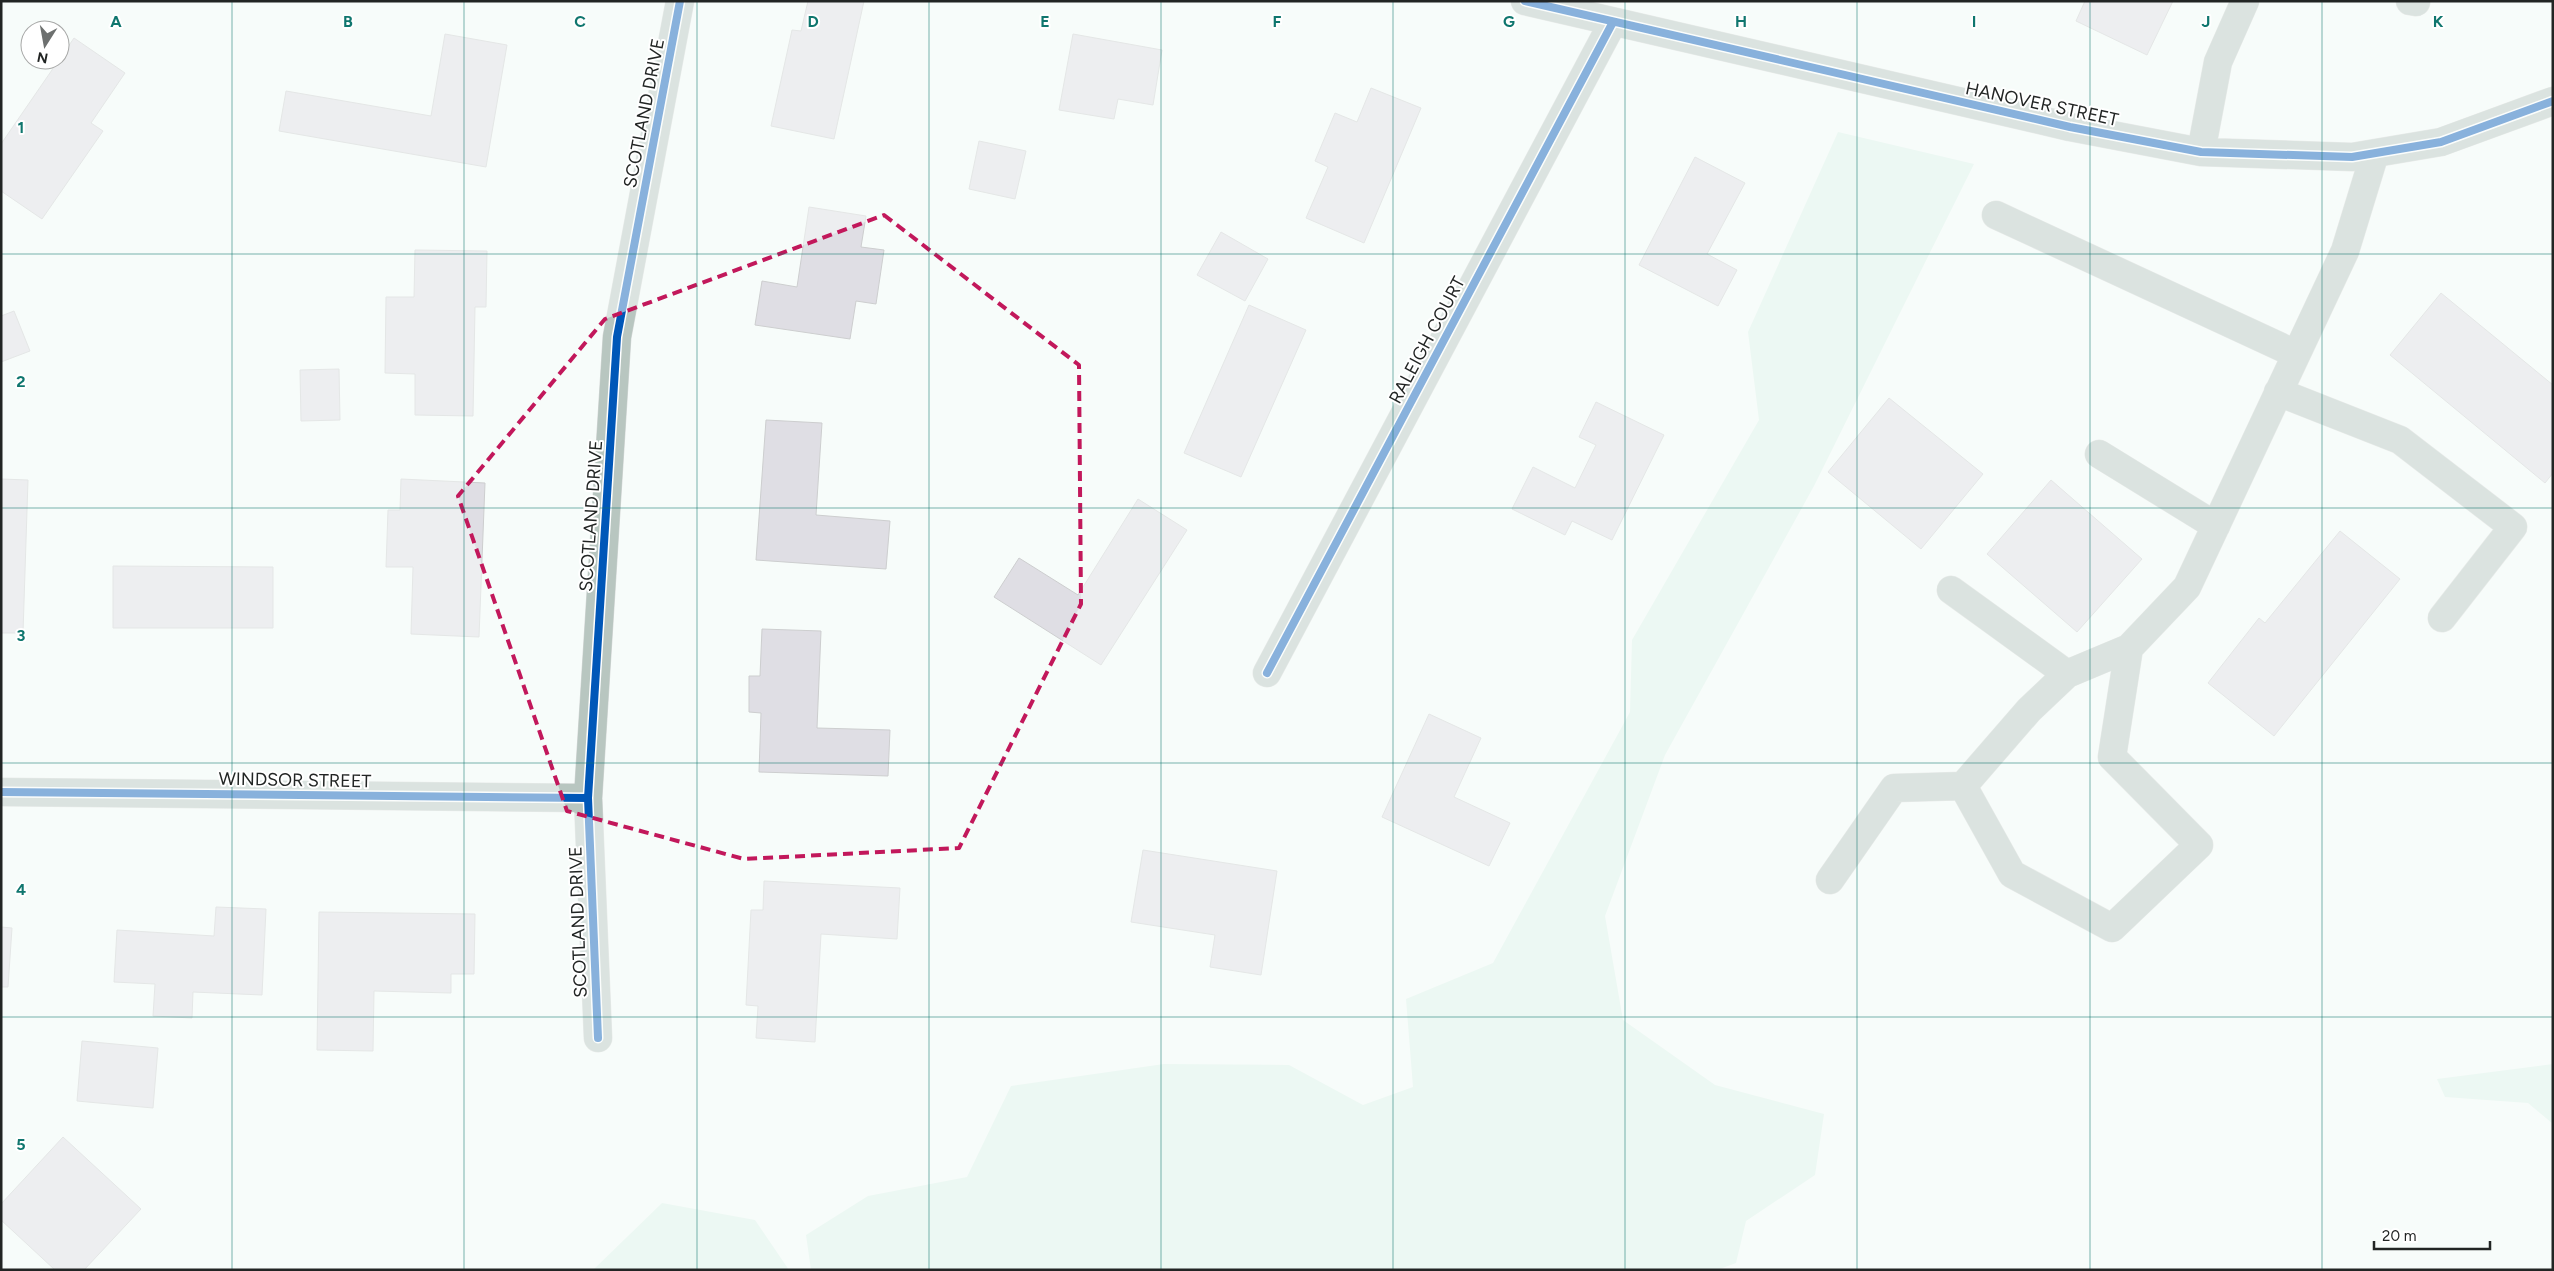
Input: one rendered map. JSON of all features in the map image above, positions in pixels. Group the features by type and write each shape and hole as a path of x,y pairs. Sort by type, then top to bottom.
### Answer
{"street":[{"name":"SCOTLAND DRIVE","path":"598,1038 588,798 617,336 680,1"},
{"name":"HANOVER STREET","path":"1526,1 2070,128 2202,152 2352,157 2441,142 2553,101"},
{"path":"2202,152 2218,62 2245,1"},
{"name":"RALEIGH COURT","path":"1267,673 1613,22"},
{"path":"1830,880 1894,788 1963,786 2029,710 2067,674 2129,648 2187,587 2345,251 2375,153"},
{"path":"1996,215 2296,354"},
{"path":"2278,392 2400,440 2513,527 2442,618"},
{"path":"2099,454 2216,526"},
{"path":"1951,590 2067,674"},
{"path":"1963,786 2012,874 2112,928 2199,845 2112,757 2129,648"},
{"name":"WINDSOR STREET","path":"1,792 588,798"}],"highlighted area":[{"path":"884,215 1079,365 1081,604 959,848 744,859 567,811 458,496 605,319"}],"green space":[{"path":"1838,132 1974,164 1814,486 1665,755 1605,916 1623,1020 1715,1085 1824,1114 1815,1175 1746,1221 1736,1263 1717,1270 811,1270 806,1235 868,1196 967,1177 1011,1086 1164,1064 1289,1065 1363,1105 1413,1087 1406,999 1493,963 1630,712 1632,640 1759,420 1748,332"},
{"path":"2553,1064 2553,1124 2528,1103 2445,1097 2437,1079"},
{"path":"662,1203 755,1220 789,1270 593,1270"}],"building":[{"path":"808,1 864,1 834,139 771,126 792,30 801,31"},
{"path":"2085,1 2173,1 2147,55 2076,21"},
{"path":"445,34 507,45 486,167 279,131 286,91 431,116"},
{"path":"1073,34 1162,50 1153,105 1118,99 1114,119 1059,110"},
{"path":"74,38 125,73 91,123 103,131 42,219 1,191 1,144 52,70 70,70 70,44"},
{"path":"1371,88 1421,108 1364,243 1306,218 1328,167 1315,161 1335,113 1357,122"},
{"path":"979,141 1026,151 1015,199 969,189"},
{"path":"1695,157 1745,183 1707,254 1737,270 1718,306 1639,265"},
{"path":"809,207 866,216 861,247 884,250 876,304 856,301 850,339 755,325 762,281 797,287"},
{"path":"1221,232 1268,259 1245,301 1197,275"},
{"path":"415,250 487,251 486,307 475,307 473,416 415,415 415,374 385,373 386,297 414,297"},
{"path":"2441,293 2553,385 2553,473 2545,483 2390,355"},
{"path":"1249,305 1306,330 1241,477 1184,453"},
{"path":"14,311 30,351 1,362 1,316"},
{"path":"339,369 340,420 301,421 300,370"},
{"path":"1889,398 1983,474 1921,549 1828,472"},
{"path":"1596,402 1664,435 1612,540 1572,521 1565,535 1512,509 1533,467 1575,488 1596,445 1579,437"},
{"path":"766,420 822,423 816,515 890,521 886,569 756,560"},
{"path":"1,479 28,480 23,633 1,633"},
{"path":"401,479 485,483 479,637 411,634 413,567 386,567 388,510 400,510"},
{"path":"2051,480 2142,559 2077,632 1987,554"},
{"path":"1138,499 1187,530 1101,665 994,597 1019,558 1078,595"},
{"path":"2340,531 2400,579 2274,736 2208,683 2259,618 2265,623"},
{"path":"113,566 273,567 273,628 113,628"},
{"path":"762,629 821,631 817,728 890,730 888,776 759,772 761,713 749,712 749,676 760,676"},
{"path":"1429,714 1481,738 1454,797 1510,823 1489,866 1382,817"},
{"path":"1143,850 1277,871 1261,975 1210,967 1215,935 1131,922"},
{"path":"764,881 900,888 897,939 821,934 815,1042 756,1038 758,1006 746,1005 751,910 763,910"},
{"path":"216,907 266,909 262,995 193,992 192,1018 153,1016 155,984 114,982 117,930 214,936"},
{"path":"319,912 475,914 474,974 451,974 451,993 374,991 373,1051 317,1050"},
{"path":"1,927 12,928 8,987 1,987"},
{"path":"82,1041 158,1048 153,1108 77,1101"},
{"path":"63,1137 141,1209 84,1270 55,1270 1,1220 1,1204"}],"cycle path":[{"path":"598,1038 588,798 617,337 680,1"},
{"path":"1525,1 2070,127 2201,152 2352,157 2441,142 2553,101"},
{"path":"1267,673 1613,22"},
{"path":"1,792 588,798"}]}
